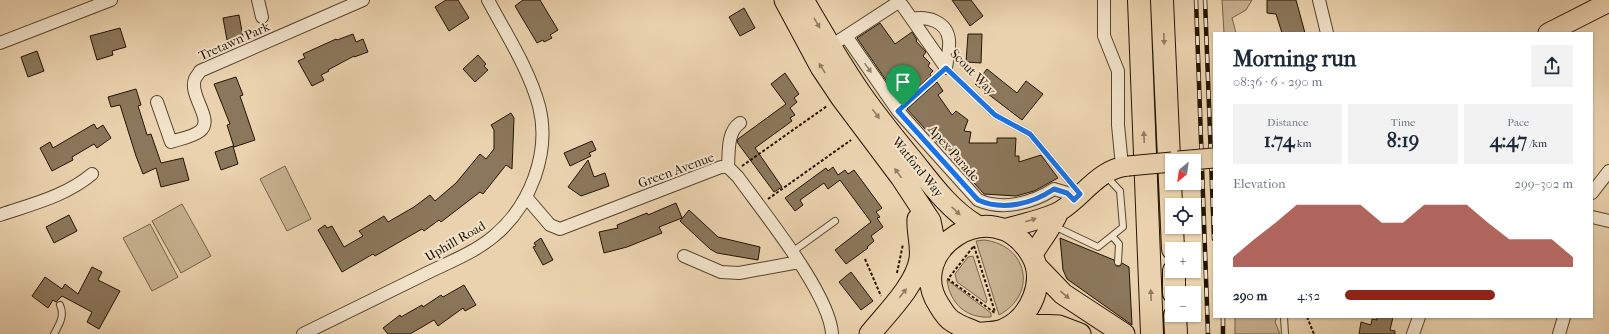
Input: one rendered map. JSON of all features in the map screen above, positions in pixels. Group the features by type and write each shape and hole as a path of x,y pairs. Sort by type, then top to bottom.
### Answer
{"highway":[{"name":"Watford Way","path":"785,0 825,73 901,176 930,222 937,255"},
{"name":"Watford Way","path":"803,0 838,41 861,95 942,197 963,218 975,234"},
{"path":"1139,0 1152,334"},
{"path":"1162,0 1173,242"},
{"path":"870,334 907,288 917,267 921,246 918,224 920,206"},
{"path":"884,334 915,302 931,280 937,255 946,243 962,231 975,234 991,226 1003,229 1016,235 1026,246 1035,261 1063,294 1115,324"},
{"path":"931,280 937,303 952,321 974,333 1002,330 1015,324 1030,305 1036,290 1035,261"},
{"path":"1175,322 1176,334"},
{"path":"1015,324 1059,326 1080,334"}],"main road":[{"path":"1550,32 1609,2"},
{"path":"1201,159 1213,158"},
{"path":"1035,261 1040,242 1056,219 1077,197 1105,175 1114,169 1125,166 1165,163"},
{"path":"1003,229 1056,219"}],"street":[{"path":"0,42 111,0"},
{"path":"258,0 262,17"},
{"name":"Tretawn Park","path":"157,102 171,142 200,131 205,124 205,119 194,90 194,80 200,71 363,0"},
{"name":"Uphill Road","path":"303,334 462,256 487,241 509,222 526,197 536,169 542,140 540,112 532,85 488,0"},
{"path":"1104,0 1104,36 1118,71 1118,125 1125,166"},
{"path":"1319,0 1327,32"},
{"name":"Scout Way","path":"838,41 897,3 902,5 946,68"},
{"path":"912,19 922,17 931,19 940,24 946,31 949,39 946,68"},
{"name":"Apex Parade","path":"838,41 898,111 978,200 987,204 1017,205 1039,199 1054,189 1077,197"},
{"path":"731,170 731,134 734,127 740,123"},
{"name":"Green Avenue","path":"526,197 550,225 560,230 721,167 731,170 759,206 795,257 826,308 832,334"},
{"path":"1593,192 1609,171"},
{"path":"0,215 62,193 79,185 92,174"},
{"path":"1593,217 1609,221"},
{"path":"684,256 721,272 739,273 795,257"},
{"path":"1413,334 1419,318"},
{"path":"1559,334 1564,318"}],"lane":[{"path":"898,111 946,68"},
{"name":"Scout Way","path":"946,68 995,115 1030,134 1077,197"},
{"path":"1056,219 1077,239 1098,247 1123,227 1120,191 1105,175"},
{"path":"795,257 835,221"},
{"path":"1112,236 1119,244 1118,262"},
{"path":"54,334 61,322 60,305"},
{"path":"1284,318 1286,334"}],"path":[{"path":"731,170 827,106"},
{"path":"759,206 851,140"},
{"path":"974,246 948,279 995,313 974,246 975,234"},
{"path":"897,276 903,242 907,243"},
{"path":"865,259 882,298"},
{"path":"1307,318 1314,334"}],"shaded area":[{"path":"1222,0 1252,0 1246,10 1232,18 1236,32 1224,32"},
{"path":"285,166 311,219 287,231 260,179"},
{"path":"182,204 211,256 181,273 152,221"},
{"path":"150,224 178,277 152,291 123,238"},
{"path":"984,240 999,244 1010,251 1018,260 1023,272 1023,283 1019,295 1011,306 999,315 976,241"},
{"path":"973,256 987,300 986,303 957,282 955,274 968,257"},
{"path":"947,280 991,313 991,317 974,315 961,308 952,296"},
{"path":"1235,318 1277,318 1275,322 1280,334 1235,334"}],"building":[{"path":"446,0 458,0 469,18 449,31 435,7"},
{"path":"523,0 540,0 558,30 550,35 552,38 544,42 543,40 537,43 515,6"},
{"path":"952,0 971,0 983,16 970,26"},
{"path":"1267,0 1296,0 1305,32 1282,32 1276,14 1267,13"},
{"path":"744,8 755,28 740,36 729,17"},
{"path":"239,15 243,37 227,40 223,18"},
{"path":"880,23 895,44 912,32 917,40 916,41 926,52 923,56 930,63 928,66 933,71 930,74 931,76 901,102 857,38"},
{"path":"120,28 126,47 112,51 113,55 97,60 90,36"},
{"path":"353,34 356,42 363,39 368,52 354,56 328,70 329,71 321,75 324,80 312,86 298,61 305,58 303,54 336,39 337,40"},
{"path":"968,34 982,34 981,63 966,62"},
{"path":"37,51 44,71 28,77 21,57"},
{"path":"478,55 486,64 484,66 488,70 475,82 463,69"},
{"path":"987,69 1017,93 1026,81 1043,94 1022,120 975,84"},
{"path":"785,73 799,94 794,98 797,102 790,108 795,115 790,118 792,121 755,148 782,187 774,192 737,142 738,139 786,104 771,84"},
{"path":"236,77 243,95 240,96 255,140 234,147 227,125 230,124 214,84"},
{"path":"937,82 943,91 938,95 952,115 956,111 968,120 964,131 971,132 969,143 997,143 997,138 1016,138 1015,156 1019,156 1019,162 1041,155 1058,178 1034,191 1016,196 984,194 907,109"},
{"path":"136,89 141,105 138,106 147,135 151,134 161,163 183,158 189,180 161,187 156,168 143,174 120,105 111,107 108,97"},
{"path":"511,113 514,118 512,169 506,165 483,194 480,192 441,222 439,220 424,231 422,229 375,256 373,254 342,272 318,230 325,225 327,228 332,226 344,247 363,236 359,231 384,216 388,222 414,207 430,195 435,201 456,183 480,154 486,159 494,149 494,130 491,125"},
{"path":"94,124 97,129 103,125 111,138 97,148 94,144 72,157 73,160 52,171 40,148 50,142 53,148"},
{"path":"592,141 596,150 589,153 591,156 570,166 564,153"},
{"path":"233,146 238,164 221,170 215,152"},
{"path":"588,160 594,177 605,173 609,186 581,196 568,187"},
{"path":"833,167 838,175 845,170 848,174 854,170 882,208 876,212 880,217 877,218 883,227 871,236 874,241 867,247 868,248 846,264 835,250 871,222 840,180 828,189 824,183 800,200 803,205 795,211 785,198 826,168 828,171"},
{"path":"676,203 682,218 659,227 662,233 627,247 604,253 599,232 618,228 617,225 647,213 648,215"},
{"path":"689,210 718,237 760,247 758,260 717,253 710,249 680,221"},
{"path":"69,215 77,231 54,243 46,227"},
{"path":"541,238 553,260 543,265 533,247 536,246 534,243"},
{"path":"1060,238 1114,260 1116,266 1120,266 1122,263 1129,267 1132,325 1067,279 1063,270"},
{"path":"92,267 102,272 98,280 120,291 99,329 87,322 92,312 62,296 56,302 53,300 48,308 32,296 45,277 62,289 65,284 78,294"},
{"path":"851,272 873,301 861,310 839,282"},
{"path":"464,285 476,305 465,311 463,308 438,326 434,320 410,334 388,334 383,328 400,315 401,317 422,305 423,307 441,295 443,297"},
{"path":"1377,318 1393,318 1390,330 1395,331 1395,334 1359,334 1361,322 1371,325 1372,319 1377,320"}],"railway":[{"path":"1196,0 1208,334"},
{"path":"1205,0 1213,212"},
{"path":"1223,318 1223,334"}],"route":[{"path":"946,68 995,115 1030,134 1080,194 1074,200 1067,193 1054,189 1039,199 1017,205 987,204 978,200 970,193 898,111 903,106 946,68"}]}
